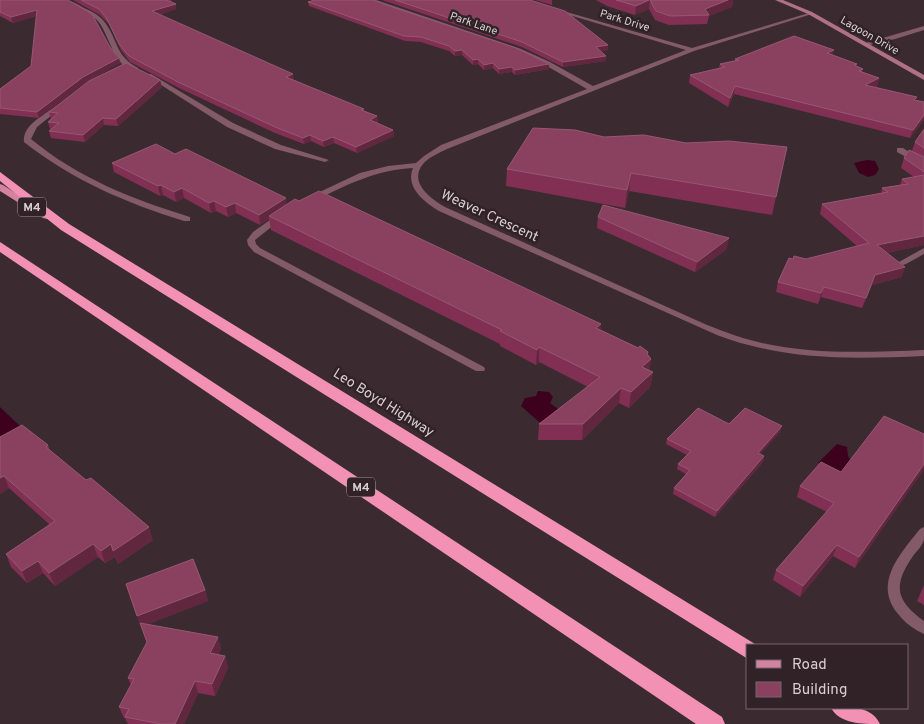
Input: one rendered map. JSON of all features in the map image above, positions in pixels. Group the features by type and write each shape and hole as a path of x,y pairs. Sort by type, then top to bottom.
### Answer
{"highway":[{"path":"0,175 64,227"},
{"name":"Leo Boyd Highway","path":"64,227 746,649"},
{"name":"M4","path":"3,247 714,724"},
{"path":"844,709 869,724"}],"main road":[{"name":"Leo Boyd Highway","path":"0,187 64,227"}],"street":[{"path":"65,0 97,17 104,25 116,52 127,64 160,81 230,125 278,147 325,160"},
{"name":"Park Lane","path":"371,0 518,49 544,60 593,89"},
{"name":"Lagoon Drive","path":"778,0 810,13 924,78"},
{"name":"Park Drive","path":"549,8 692,50"},
{"path":"302,204 344,182 377,169 418,165 444,147 692,50 810,13"},
{"path":"865,44 894,38 924,28"},
{"path":"119,68 127,64"},
{"path":"69,99 31,129 27,140 83,179 151,208 187,219"},
{"path":"900,150 924,165"},
{"name":"Weaver Crescent","path":"418,165 414,177 418,191 428,201 704,328 754,344 802,352 923,354"},
{"path":"286,214 256,234 252,240 252,245 257,250 480,369"},
{"path":"903,262 924,251"},
{"path":"924,532 901,562 893,580 892,595 901,608 924,628"}],"shaded area":[{"path":"867,160 875,161 879,169 875,175 868,177 859,173 854,163"},
{"path":"538,391 549,392 553,397 550,403 565,414 553,423 539,422 521,406 525,398 536,396"},
{"path":"0,407 23,429 0,441"},
{"path":"837,444 847,447 848,456 854,466 847,472 833,471 818,463"}],"building":[{"path":"0,0 68,0 92,14 110,47 119,58 83,77 37,112 0,108 0,89 31,66 37,10 11,17 0,12"},
{"path":"81,0 166,0 176,4 152,11 293,74 286,77 364,109 361,110 377,116 370,120 393,130 356,147 333,137 323,141 310,135 303,138 275,127 178,82 129,56 119,44 107,19 99,9"},
{"path":"315,0 374,0 516,48 549,64 515,70 512,67 499,69 493,63 484,65 478,59 473,60 462,50 455,51 449,46 421,37 404,36 308,2"},
{"path":"395,0 530,0 565,11 608,45 596,47 606,56 563,62 522,42"},
{"path":"616,0 649,0 636,6"},
{"path":"650,0 728,0 705,9 709,15 670,16 656,11"},
{"path":"794,36 834,50 827,53 857,64 854,65 863,69 859,71 879,78 865,85 917,97 914,100 924,102 924,115 913,130 735,86 730,98 690,75 725,67 720,64 739,60 735,59"},
{"path":"126,63 160,80 116,119 103,118 83,135 49,131 59,123 48,122 58,113 49,112 89,81"},
{"path":"533,128 575,130 604,137 644,135 686,143 729,141 787,147 776,197 631,173 627,190 507,169"},
{"path":"924,129 924,148 915,142"},
{"path":"156,144 175,154 186,149 286,198 259,215 235,203 226,207 214,201 209,203 182,188 174,192 112,163"},
{"path":"909,150 924,157 924,172 904,158"},
{"path":"924,175 924,236 877,245 905,267 875,275 866,298 824,287 821,293 778,282 789,258 793,259 794,256 806,259 869,243 822,204 888,192 882,188 908,184 902,179"},
{"path":"319,191 601,324 596,328 638,348 640,346 648,352 647,354 651,359 642,367 653,372 631,392 621,388 583,424 539,424 600,377 539,347 537,350 500,331 502,330 269,216 295,199 299,201"},
{"path":"603,205 729,238 697,262 598,217"},
{"path":"698,408 729,424 745,408 782,426 758,453 764,456 717,511 674,488 690,470 678,464 691,451 667,439"},
{"path":"884,416 924,434 924,464 859,557 837,545 803,586 776,570 834,503 800,486 821,462 841,472"},
{"path":"22,425 48,445 46,447 86,480 91,478 149,527 113,551 111,544 101,551 93,544 49,573 38,561 22,571 6,554 55,521 4,476 0,478 0,437"},
{"path":"193,559 205,590 137,616 126,584"},
{"path":"140,623 218,637 210,653 225,656 212,684 195,681 175,724 161,724 125,717 129,709 119,707 134,679 128,678 147,642"}]}
